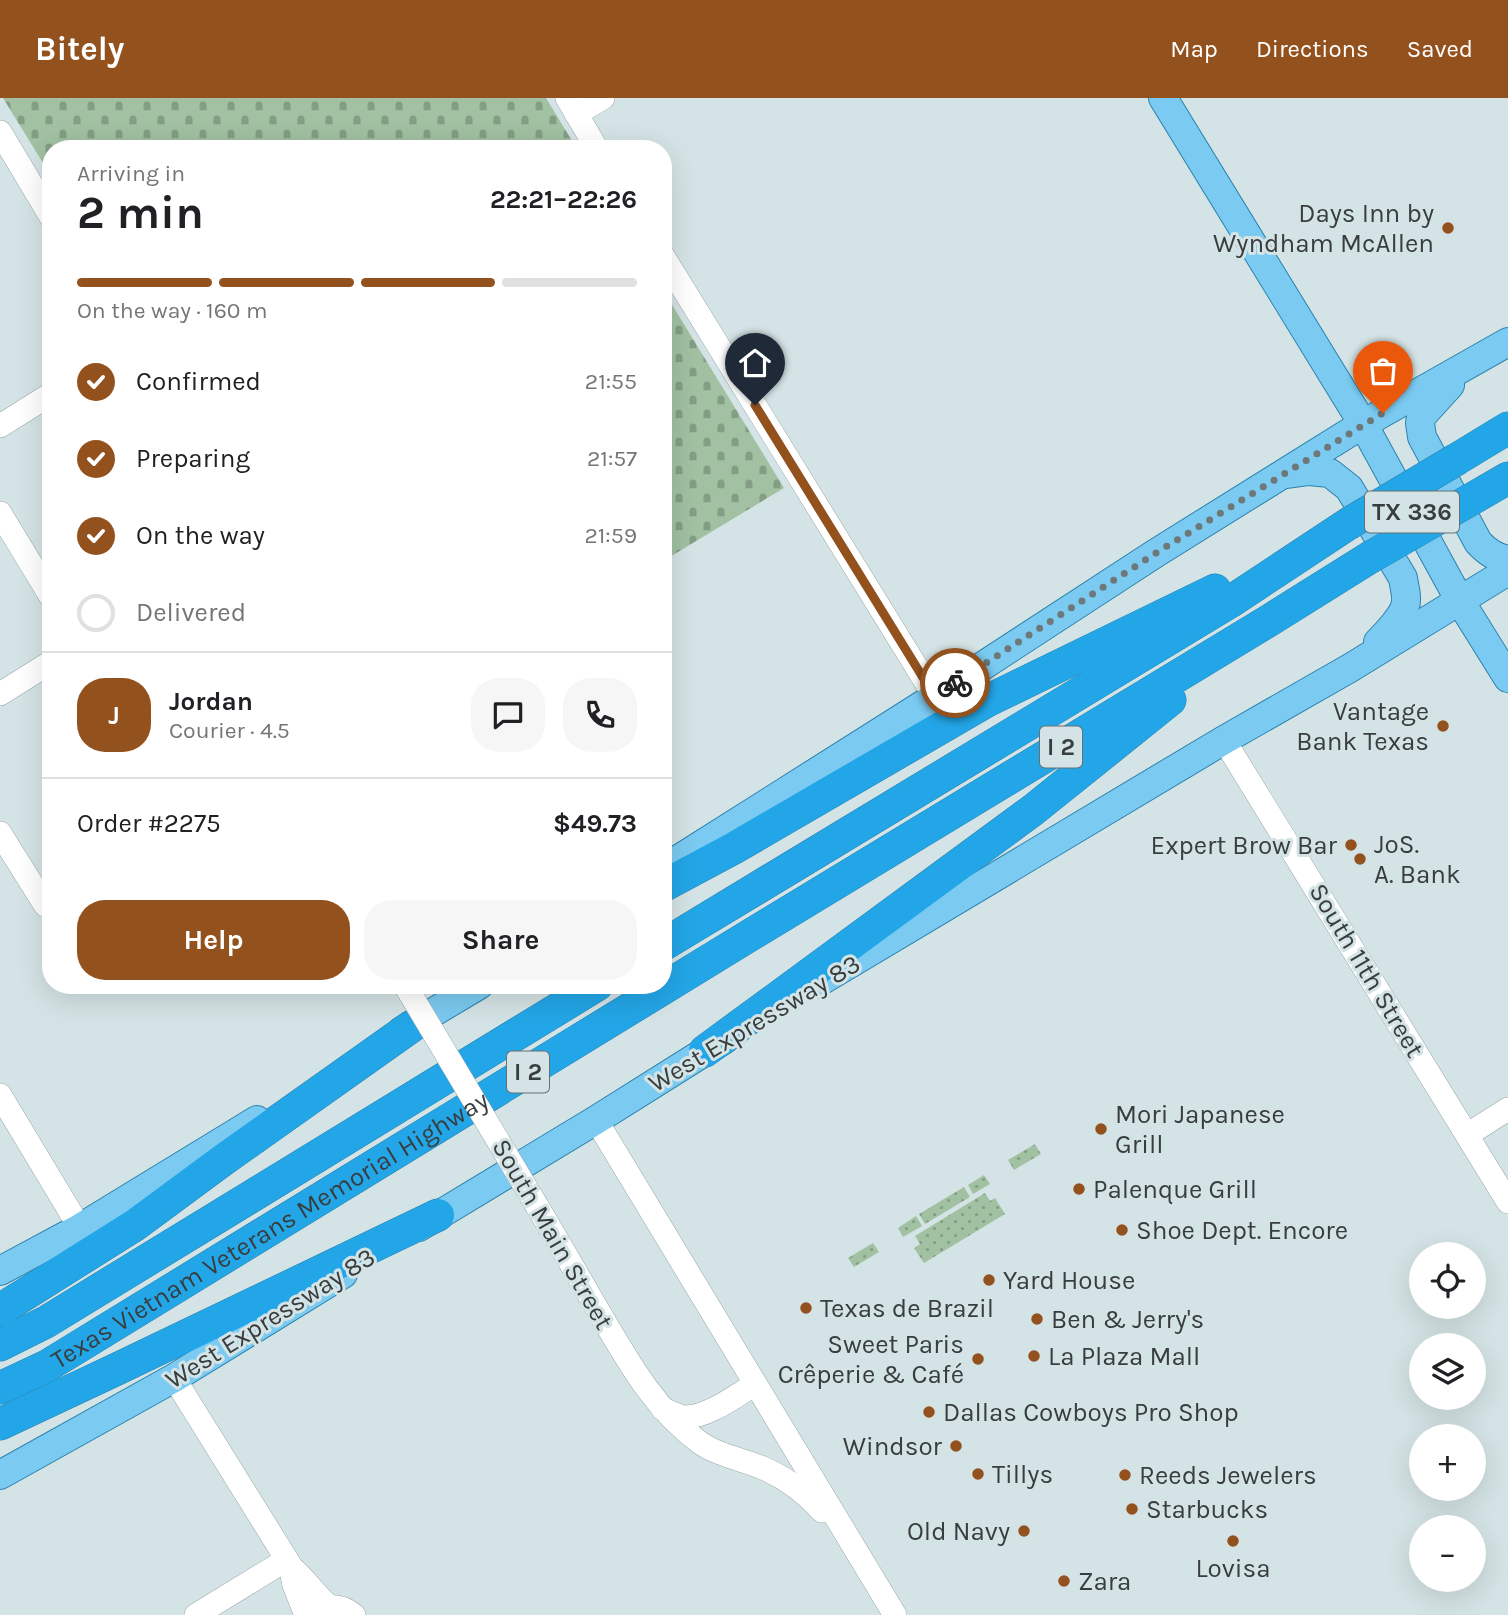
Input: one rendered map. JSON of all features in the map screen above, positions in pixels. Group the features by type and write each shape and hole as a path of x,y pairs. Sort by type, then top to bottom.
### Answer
{"highway":[{"name":"I 2","path":"672,939 1230,602 1348,524 1508,428"},
{"name":"Texas Vietnam Veterans Memorial Highway","path":"672,983 1369,558 1508,478"},
{"path":"1477,496 1508,491"},
{"path":"672,881 987,701 1348,524"},
{"path":"705,1051 1033,810 1270,620"},
{"name":"Texas Vietnam Veterans Memorial Highway","path":"0,1345 46,1322 582,994"},
{"name":"Texas Vietnam Veterans Memorial Highway","path":"0,1388 47,1366 654,994"},
{"path":"0,1310 135,1225 412,1026"},
{"path":"0,1424 438,1215"}],"main road":[{"name":"TX 336","path":"1163,98 1363,424 1461,600 1508,678"},
{"path":"672,863 1156,553 1363,424 1508,342"},
{"path":"1465,367 1424,412 1420,431 1478,542 1487,552 1508,560"},
{"path":"1283,474 1309,471 1330,473 1341,480 1349,488 1403,578 1405,606 1388,632 1350,668"},
{"name":"West Expressway 83","path":"0,1475 174,1378 705,1051 1224,740 1350,668 1508,571"},
{"path":"0,1271 80,1228 464,994"}],"street":[{"path":"592,140 571,106 603,98"},
{"path":"0,132 42,202"},
{"path":"672,271 935,697"},
{"path":"0,426 42,400"},
{"path":"0,513 42,582"},
{"path":"0,694 42,668"},
{"name":"South 11th Street","path":"1224,740 1508,1202"},
{"path":"0,833 42,900"},
{"name":"South Main Street","path":"410,994 623,1353 662,1408 701,1443 728,1457 786,1478 808,1496 856,1550"},
{"path":"0,1095 9,1128 80,1228"},
{"path":"1467,1135 1508,1109"},
{"name":"South Main Street","path":"596,1120 895,1615"},
{"path":"174,1378 289,1564 315,1594 320,1611 344,1608 354,1615"},
{"path":"662,1408 684,1417 701,1414 755,1384"},
{"path":"196,1615 289,1564"},
{"path":"289,1564 306,1615"}],"green space":[{"path":"3,98 546,98 572,140 42,140 42,161"},
{"path":"672,305 784,488 672,556"},
{"path":"1035,1144 1041,1154 1014,1170 1008,1160"},
{"path":"984,1175 990,1184 973,1194 968,1185"},
{"path":"964,1187 970,1197 925,1224 919,1214"},
{"path":"985,1193 990,1201 995,1198 1005,1214 924,1263 914,1248 920,1244 915,1236"},
{"path":"916,1216 922,1226 903,1237 898,1228"},
{"path":"873,1243 879,1252 854,1267 848,1258"}],"way so far":[{"path":"955,683 1156,553 1383,413"}],"place":[{"name":"Days Inn by Wyndham McAllen","path":"1448,228"},
{"name":"Vantage Bank Texas","path":"1443,726"},
{"name":"Expert Brow Bar","path":"1351,845"},
{"name":"JoS. A. Bank","path":"1360,859"},
{"name":"Mori Japanese Grill","path":"1101,1129"},
{"name":"Palenque Grill","path":"1079,1189"},
{"name":"Shoe Dept. Encore","path":"1122,1230"},
{"name":"Yard House","path":"989,1280"},
{"name":"Texas de Brazil","path":"806,1308"},
{"name":"Ben & Jerry's","path":"1037,1319"},
{"name":"La Plaza Mall","path":"1034,1356"},
{"name":"Sweet Paris Crêperie & Café","path":"978,1359"},
{"name":"Dallas Cowboys Pro Shop","path":"929,1412"},
{"name":"Windsor","path":"956,1446"},
{"name":"Tillys","path":"978,1474"},
{"name":"Reeds Jewelers","path":"1125,1475"},
{"name":"Starbucks","path":"1132,1509"},
{"name":"Old Navy","path":"1024,1531"},
{"name":"Lovisa","path":"1233,1541"},
{"name":"Zara","path":"1064,1581"}],"route":[{"path":"755,405 935,697 955,683"}]}
